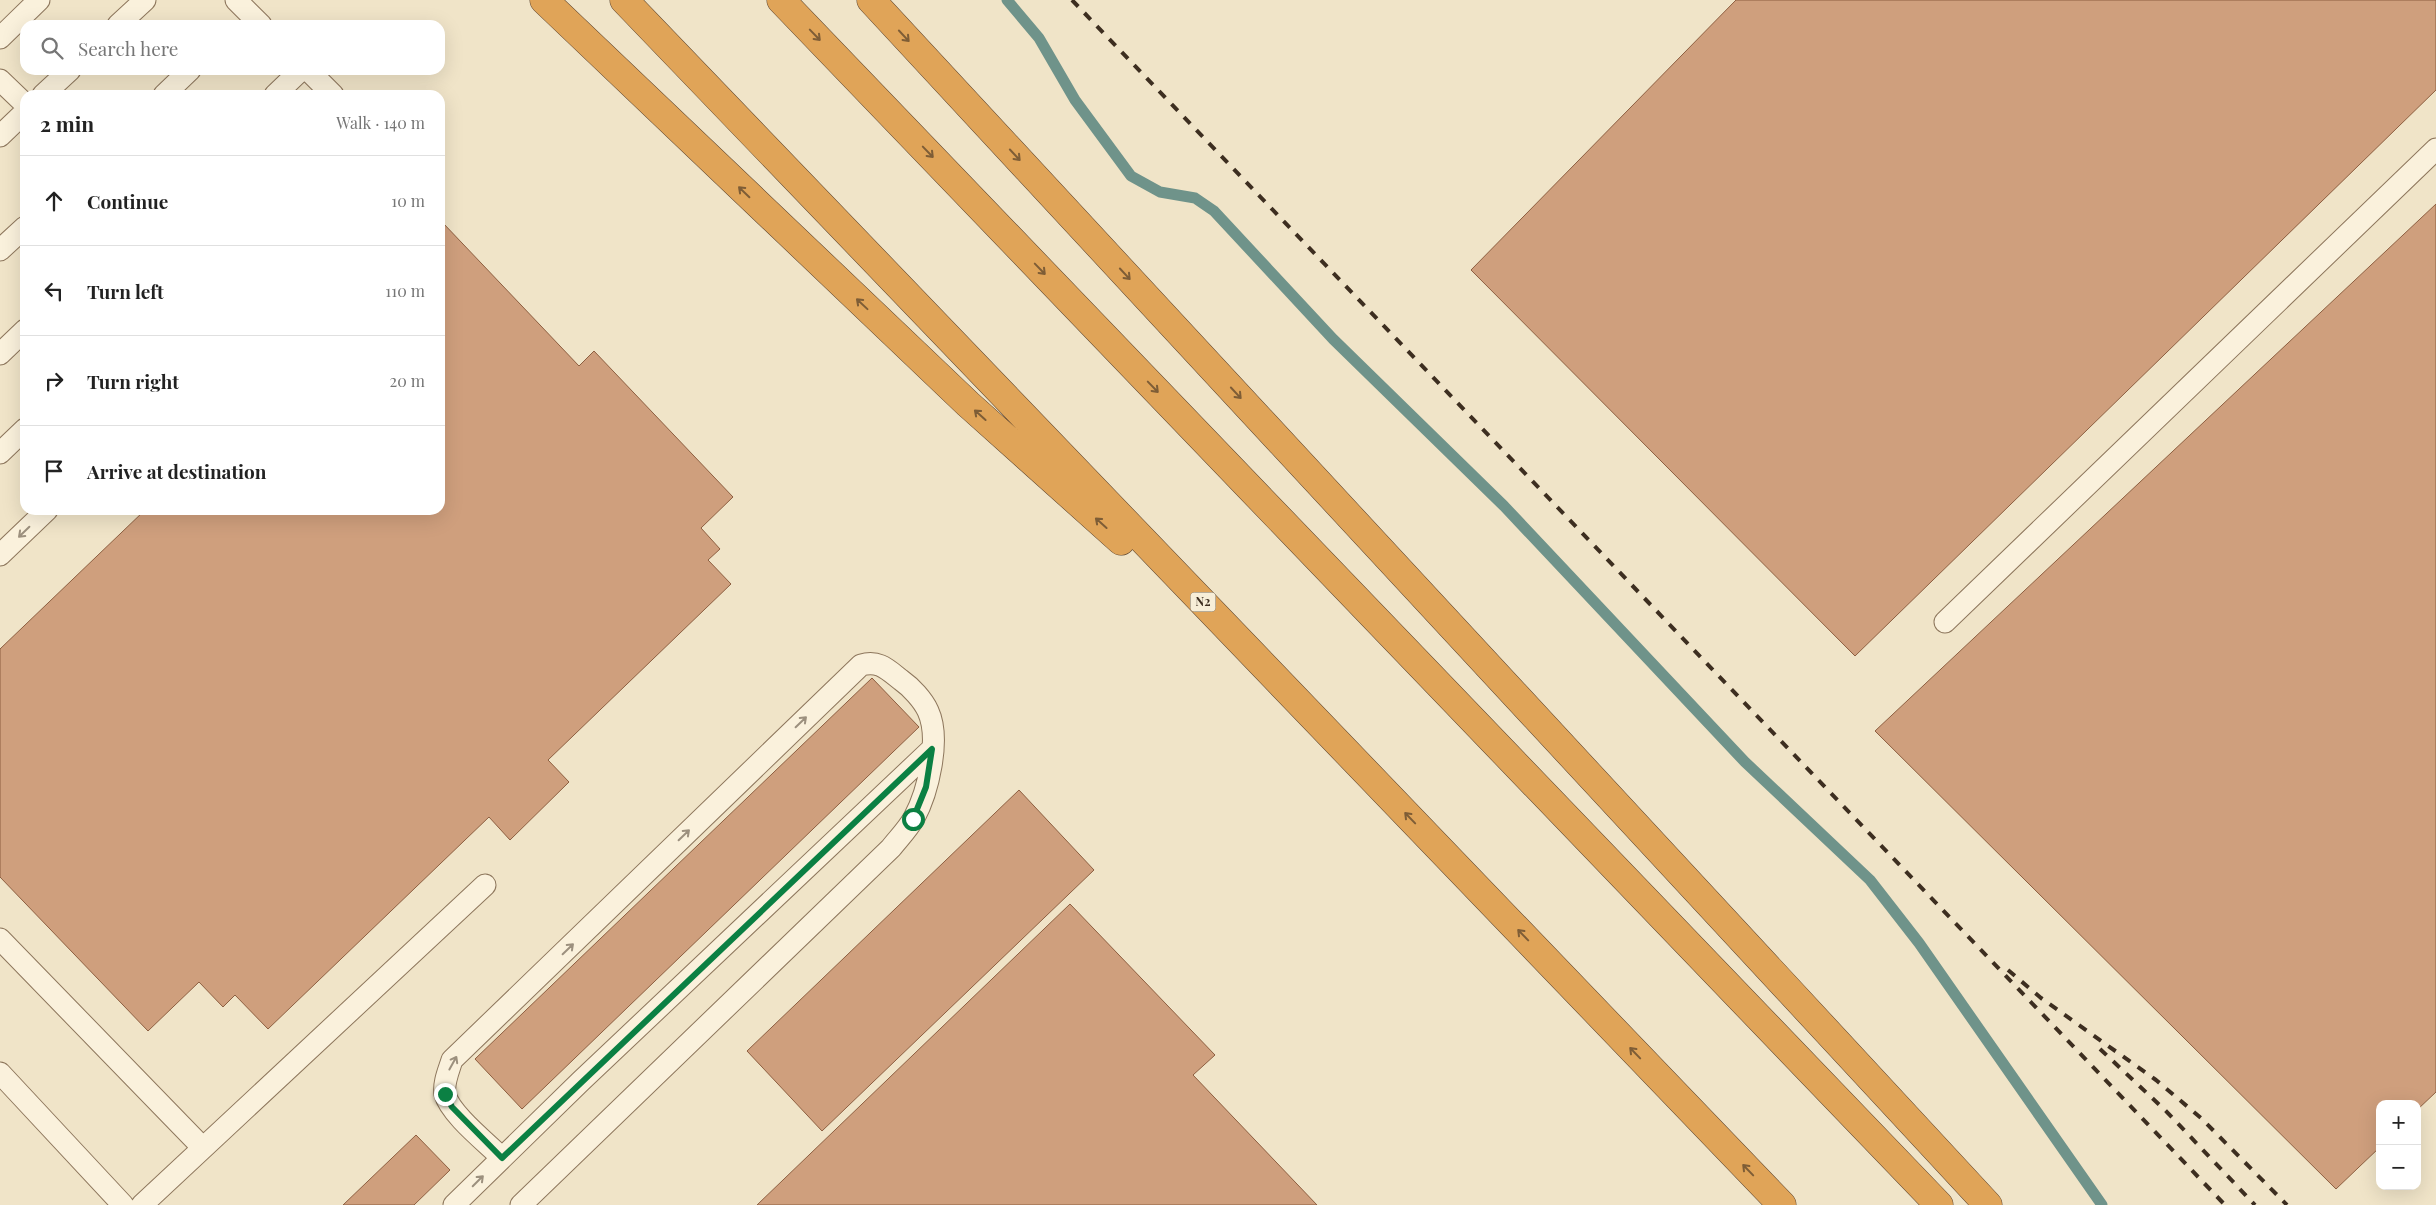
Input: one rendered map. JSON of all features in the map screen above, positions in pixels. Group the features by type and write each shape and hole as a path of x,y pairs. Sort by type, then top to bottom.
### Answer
{"highway":[{"path":"544,0 968,404 1281,684"},
{"name":"N2","path":"624,0 1782,1205"},
{"path":"781,0 1939,1205"},
{"path":"871,0 1988,1205"}],"lane":[{"path":"0,38 39,0"},
{"path":"123,20 145,0"},
{"path":"48,90 65,75"},
{"path":"169,90 185,75"},
{"path":"280,90 296,75"},
{"path":"313,75 328,90"},
{"path":"0,80 20,99"},
{"path":"0,136 20,117"},
{"path":"1945,622 2436,148"},
{"path":"0,250 20,232"},
{"path":"0,354 20,335"},
{"path":"0,453 20,434"},
{"path":"0,555 42,515"},
{"path":"502,1158 452,1107 445,1094 446,1079 452,1060 861,665 870,662 881,664 909,686 928,710 934,732 926,787 913,819 891,848 520,1205"},
{"path":"454,1205 932,749"},
{"path":"142,1205 485,885"},
{"path":"0,939 203,1148"},
{"path":"0,1073 123,1205"}],"building":[{"path":"1736,0 2436,0 2436,90 1855,656 1471,270"},
{"path":"2436,204 2436,1092 2421,1106 2421,1100 2376,1100 2376,1151 2336,1189 1875,731"},
{"path":"445,225 579,366 594,351 733,497 701,528 720,549 708,560 731,584 548,760 569,782 510,840 489,817 268,1029 235,995 223,1007 199,982 148,1031 0,877 0,649 140,515 445,515"},
{"path":"872,678 919,727 522,1109 475,1059"},
{"path":"1019,790 1094,870 822,1131 747,1051"},
{"path":"1070,904 1215,1055 1193,1075 1317,1205 757,1205"},
{"path":"416,1135 450,1170 414,1205 343,1205"}],"waterway":[{"path":"1007,0 1039,38 1075,100 1131,176 1160,192 1195,198 1214,211 1333,339 1504,506 1745,762 1870,880 1919,943 2102,1205"}],"railway":[{"path":"1072,0 2225,1205"},
{"path":"2008,970 2041,998 2156,1080 2201,1118 2287,1205"},
{"path":"2100,1049 2166,1111 2255,1205"}],"route":[{"path":"445,1094 452,1107 502,1158 932,749 926,787 913,819"}]}
